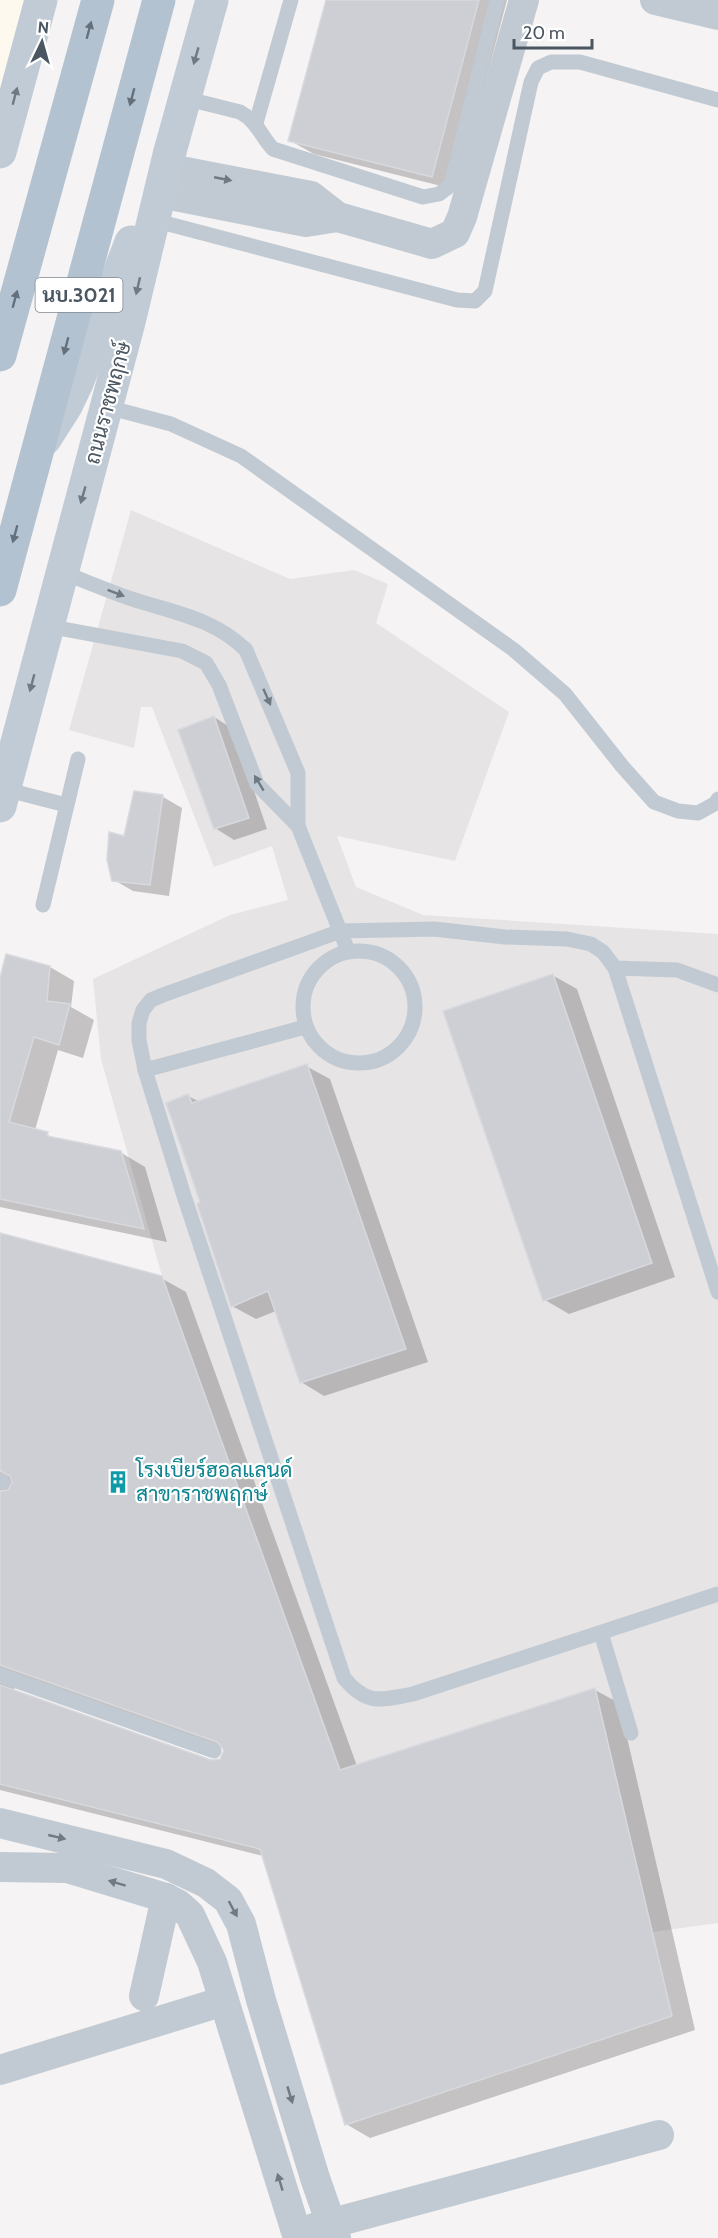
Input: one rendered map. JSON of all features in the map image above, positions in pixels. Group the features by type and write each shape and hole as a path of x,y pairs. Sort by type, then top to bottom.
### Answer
{"main road":[{"path":"0,152 41,0"},
{"name":"นบ.3021","path":"0,356 98,0"},
{"name":"นบ.3021","path":"0,590 159,0"},
{"name":"ถนนราชพฤกษ์","path":"2,798 107,407 184,98 212,0"},
{"path":"38,450 66,406 77,383 145,206 162,184"}],"street":[{"path":"162,184 311,196 338,217 432,244 455,233 462,217 524,0"},
{"path":"654,0 718,15"},
{"path":"0,1823 166,1864 206,1883 228,1900 241,1924 261,2000 315,2178 334,2231"},
{"path":"0,1867 67,1868 166,1898 179,1905 190,1915 212,1962 292,2236 334,2231 659,2135"},
{"path":"144,1996 166,1898"},
{"path":"0,2070 222,1995 257,1978"}],"lane":[{"path":"256,123 291,0"},
{"path":"184,98 240,112 256,123 264,139 273,149 423,197 439,194 451,185 497,0"},
{"path":"162,184 457,300 475,300 485,291 531,82 538,68 550,63 580,63 718,100"},
{"path":"107,407 171,424 241,456 514,650 565,694 622,766 654,802 678,812 698,813 716,803 718,799"},
{"path":"62,572 129,598 208,622 234,638 246,650 298,773 298,826"},
{"path":"47,626 182,651 206,663 219,685 257,784 298,826 348,951"},
{"path":"42,905 78,759"},
{"path":"2,798 66,805"},
{"path":"718,1292 615,968 603,952 591,944 567,939 505,937 434,929 341,931 151,1000 144,1010 139,1023 139,1040 145,1070 188,1210 344,1678 354,1690 364,1698 384,1699 413,1695 718,1594"},
{"path":"348,951 381,954 406,974 417,1004 410,1035 386,1058 355,1064 324,1053 305,1027 301,1008 304,988 314,970 329,958 348,951"},
{"path":"615,968 677,970 718,985"},
{"path":"145,1070 305,1027"},
{"path":"601,1633 631,1734"},
{"path":"0,1675 214,1751"}],"shaded area":[{"path":"0,0 27,0 0,95"},
{"path":"131,510 290,579 354,570 388,584 376,623 509,712 455,861 337,836 356,887 423,915 718,934 718,1923 652,1932 595,1688 340,1770 162,1276 101,1059 93,979 230,915 288,900 272,846 214,867 152,707 141,707 134,748 69,730"}],"building":[{"path":"326,0 479,0 432,177 288,141"},
{"path":"214,716 249,818 214,829 178,730"},
{"path":"134,791 163,795 150,885 112,881 107,860 109,832 124,836"},
{"path":"6,954 50,966 47,1001 70,1004 59,1045 34,1037 9,1122 48,1132 47,1136 121,1151 144,1229 0,1199 0,978"},
{"path":"553,974 652,1263 543,1301 443,1011"},
{"path":"307,1064 406,1349 300,1383 268,1291 231,1307 197,1204 200,1202 166,1103 188,1094 192,1103"},
{"name":"โรงเบียร์ฮอลแลนด์ สาขาราชพฤกษ์","path":"0,1233 162,1276 340,1770 595,1688 672,2016 345,2125 260,1849 0,1784 0,1685 211,1760 220,1759 224,1750 217,1742 0,1665 0,1491 8,1490 12,1482 10,1476 0,1471"}],"place":[{"name":"โรงเบียร์ฮอลแลนด์ สาขาราชพฤกษ์","path":"118,1482"}]}
